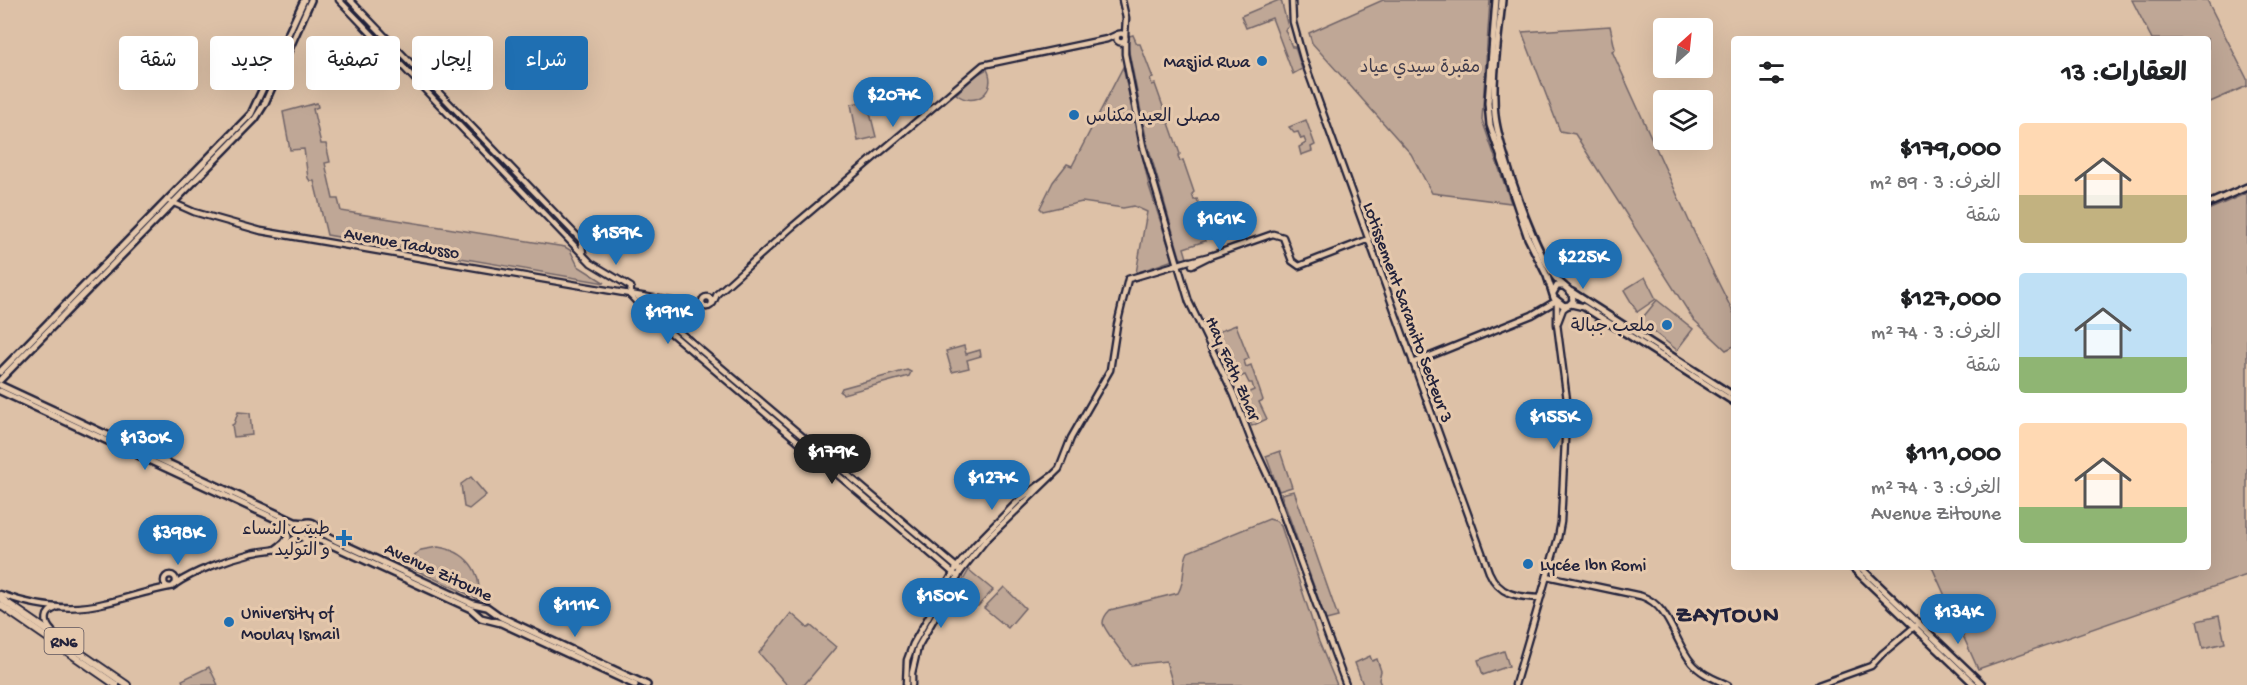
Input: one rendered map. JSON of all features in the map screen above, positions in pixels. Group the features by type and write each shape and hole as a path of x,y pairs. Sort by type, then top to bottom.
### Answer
{"highway":[{"name":"RN6","path":"0,596 127,685"},
{"name":"RN6","path":"0,605 116,685"}],"main road":[{"path":"0,380 251,114 304,0"},
{"path":"0,372 255,119 269,94 311,0"},
{"path":"1496,0 1493,80 1495,114 1503,159 1528,238 1555,298 1568,305 1575,303 1584,306 1731,400"},
{"path":"1493,80 1502,0"},
{"path":"1503,159 1537,246 1556,279 1731,394"},
{"path":"2211,203 2247,187"},
{"path":"1555,298 1557,286 1567,288 1573,298 1568,305"},
{"path":"0,385 295,522 314,524 317,527 318,536 313,540 306,540 300,533 282,522 0,391"},
{"path":"278,549 288,537 287,528 282,522"},
{"path":"300,533 301,527 306,523"},
{"name":"Avenue Zitoune","path":"317,527 336,540 490,609 501,617 647,685"},
{"name":"Avenue Zitoune","path":"313,540 325,542 471,609 485,619 501,623 635,685"},
{"path":"1855,570 1982,685"},
{"path":"1863,570 1975,685"},
{"path":"478,615 479,609 483,607"},
{"path":"485,619 490,615 490,609"}],"street":[{"path":"339,0 597,268 631,286 630,295 645,311 957,572"},
{"path":"350,0 581,240 583,253"},
{"path":"1107,39 1122,42 1126,26 1122,0"},
{"name":"Lotissement Saramito Secteur 3","path":"1292,0 1296,37 1491,578 1499,588 1510,595 1540,598"},
{"path":"694,306 717,294 979,68 992,62 1122,36"},
{"path":"1122,36 1125,54"},
{"path":"1118,42 1125,54"},
{"name":"Hay Fath Zhar","path":"1125,54 1143,147 1189,302 1234,395 1251,440 1272,485 1346,685"},
{"name":"Avenue Tadusso","path":"170,202 206,217 261,231 706,307"},
{"path":"906,685 907,660 913,644 957,572 985,541 1055,473 1073,433 1110,370 1117,325 1128,279 1191,263 1273,234 1283,237 1292,261 1299,266 1369,239"},
{"path":"703,300 702,304 706,307 711,306 717,294"},
{"path":"637,296 957,572"},
{"path":"709,297 713,303"},
{"path":"1413,363 1544,310 1555,298"},
{"path":"1515,685 1561,522 1567,414 1555,298"},
{"path":"1557,324 1561,312 1568,305"},
{"path":"1544,310 1552,311 1556,318"},
{"path":"278,549 295,540 300,533"},
{"path":"0,596 59,607 104,604 171,586 189,576 245,555 298,546 313,540"},
{"path":"912,685 912,673 918,647 957,572"},
{"path":"150,590 168,575 189,576"},
{"path":"171,586 176,579 173,576"},
{"path":"1547,576 1641,596 1654,602 1666,617 1693,664 1706,674 1728,685"},
{"path":"164,579 164,584 171,586"},
{"path":"58,638 49,628 46,620 51,610 59,607"},
{"path":"1818,685 1871,666 1917,625"}],"green space":[{"path":"1281,0 1288,27 1285,30 1292,47 1295,47 1302,69 1293,74 1272,18 1246,28 1241,16"},
{"name":"مقبرة سيدي عياد","path":"1383,0 1490,0 1482,120 1511,203 1432,193 1411,154 1312,43 1309,33"},
{"path":"2132,0 2207,0 2247,79 2247,86 2211,102 2211,36 2150,36"},
{"path":"1610,26 1615,49 1612,51 1653,141 1653,150 1657,150 1731,308 1731,348 1726,350 1693,319 1575,134 1560,131 1522,32"},
{"path":"1133,35 1137,44 1140,44 1153,78 1150,79 1152,85 1155,84 1166,115 1163,118 1166,123 1169,123 1180,154 1178,156 1180,161 1183,160 1194,192 1192,194 1194,200 1197,199 1209,231 1202,234 1205,241 1184,248 1187,258 1183,260 1180,257 1147,142 1128,47 1129,36"},
{"path":"1123,67 1149,186 1173,260 1136,273 1147,212 1134,206 1123,208 1082,202 1043,211 1040,208 1053,182 1067,164 1072,166"},
{"path":"987,69 990,77 989,84 983,95 970,100 956,94 978,74"},
{"path":"867,101 876,137 858,141 851,104"},
{"path":"317,103 318,107 313,109 321,144 326,144 330,162 325,163 333,199 338,199 341,211 565,247 570,250 578,266 605,283 327,235 314,181 308,178 304,149 290,150 283,112"},
{"path":"1306,120 1315,145 1311,147 1312,151 1301,155 1299,147 1306,143 1304,138 1301,139 1298,132 1294,133 1289,127"},
{"path":"2247,193 2247,575 1978,669 1933,570 2211,570 2211,209"},
{"path":"1645,277 1656,299 1637,312 1624,290"},
{"name":"ملعب جبالة","path":"1657,300 1693,329 1677,350 1640,321"},
{"path":"1236,325 1249,358 1244,361 1246,367 1251,365 1263,400 1259,402 1267,419 1252,426 1240,396 1254,390 1252,383 1249,383 1245,375 1232,380 1210,335"},
{"path":"964,346 966,354 980,350 981,356 967,360 969,368 952,372 946,351"},
{"path":"907,370 911,372 909,376 843,394 840,392 842,388"},
{"path":"238,412 250,413 252,435 234,437 232,425"},
{"path":"1280,451 1292,487 1279,491 1266,456"},
{"path":"471,477 486,495 469,509 464,507 461,484"},
{"path":"1294,491 1338,617 1326,620 1281,494"},
{"path":"1269,519 1281,526 1319,642 1337,685 1173,685 1166,661 1131,665 1104,626 1105,615 1110,610 1178,593 1188,552"},
{"path":"438,547 457,553 470,564 478,580 478,599 405,565 421,550"},
{"path":"969,570 993,590 978,606 974,606 957,591"},
{"path":"1004,587 1025,608 1008,628 984,608"},
{"path":"791,613 836,647 804,685 787,685 759,653"},
{"path":"2219,616 2225,643 2203,648 2197,621"},
{"path":"1504,651 1509,666 1483,675 1478,660"},
{"path":"1370,656 1372,661 1377,659 1381,671 1379,680 1381,685 1363,685 1355,663"},
{"path":"209,667 218,685 184,685 182,680"}],"place":[{"name":"Masjid Rwa","path":"1262,61"},
{"name":"مصلى العيد مكناس","path":"1074,115"},
{"name":"ملعب جبالة","path":"1667,325"},
{"name":"طبيب النساء و التوليد","path":"344,538"},
{"name":"Lycée Ibn Romi","path":"1528,564"},
{"name":"University of Moulay Ismail","path":"229,622"}],"district":[{"name":"ZAYTOUN","path":"1728,613"}]}
